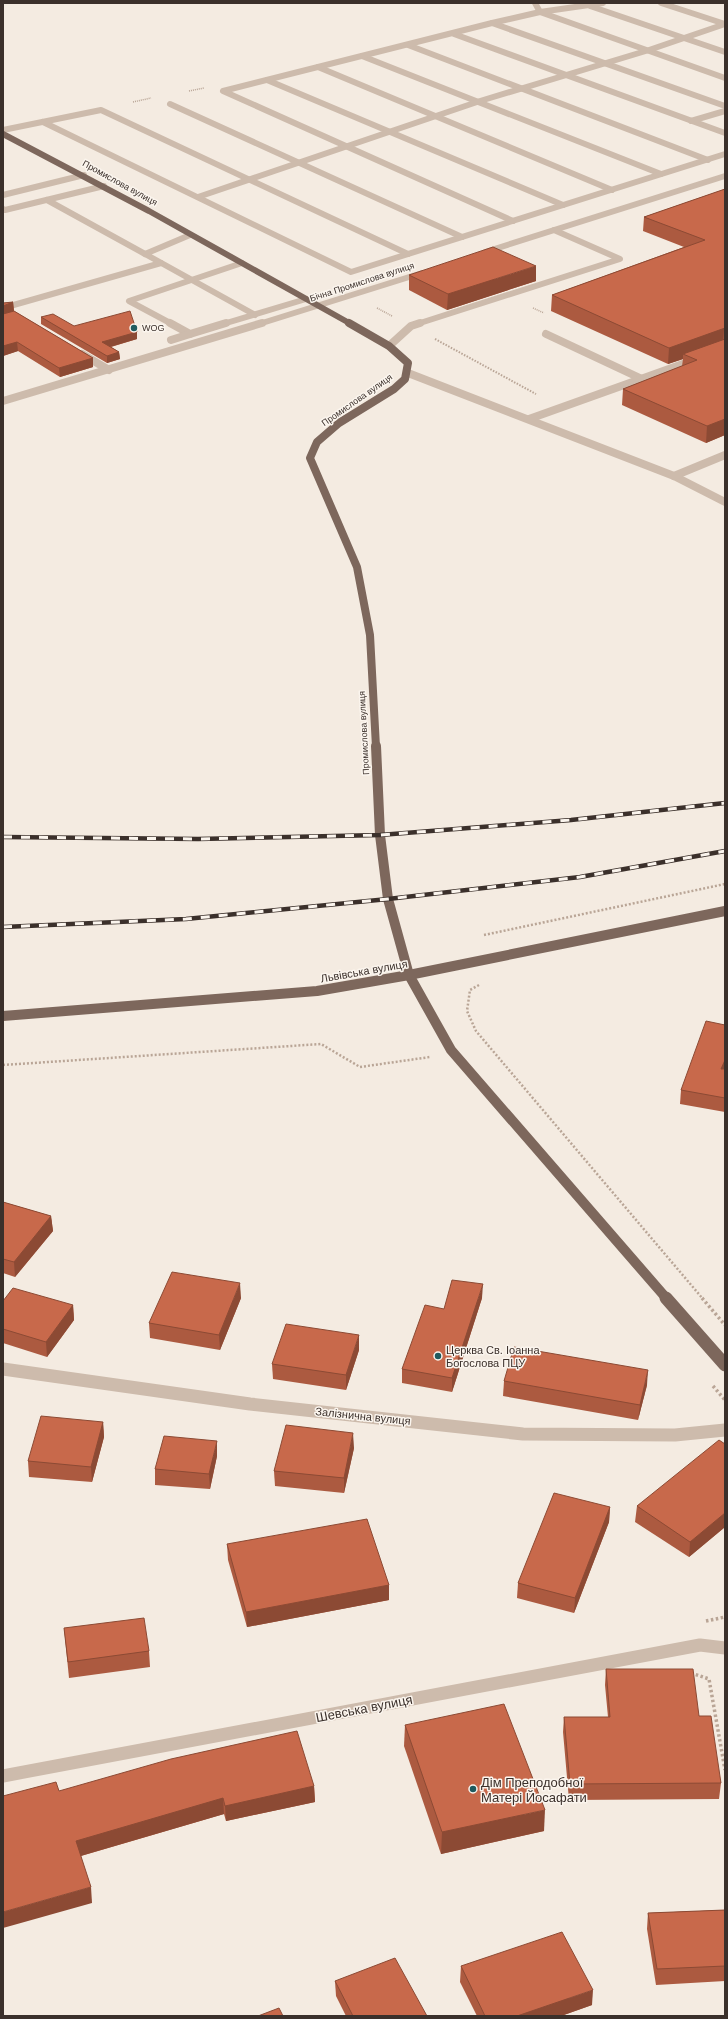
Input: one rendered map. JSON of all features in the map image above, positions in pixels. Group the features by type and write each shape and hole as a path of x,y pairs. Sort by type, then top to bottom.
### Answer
{"main road":[{"name":"Промислова вулиця","path":"3,134 84,175 319,306 388,346 400,354 408,364 408,372 405,379 394,389 339,423 317,442 310,458 358,567 370,635 380,835 388,899 409,975 451,1050 725,1365"},
{"name":"Львівська вулиця","path":"3,1016 317,992 725,912"}],"street":[{"path":"535,3 540,12 725,78"},
{"path":"513,221 346,147 223,90 540,12 603,3"},
{"path":"198,197 300,164 436,115 520,88 648,51 725,24 661,3"},
{"path":"589,5 725,52"},
{"path":"492,23 725,106"},
{"path":"454,34 725,133"},
{"path":"408,45 708,160"},
{"path":"362,56 661,174"},
{"path":"318,67 436,115 612,190"},
{"path":"267,80 562,205"},
{"path":"170,104 462,237"},
{"path":"3,130 101,110 408,254"},
{"path":"691,121 725,111"},
{"path":"43,122 351,272 725,154"},
{"path":"3,195 84,175"},
{"path":"480,254 725,176"},
{"path":"3,209 5,210 104,186"},
{"path":"47,200 255,315"},
{"path":"388,346 411,326 620,259 554,230"},
{"path":"145,254 190,235"},
{"path":"5,310 161,263"},
{"path":"190,334 129,301 242,264"},
{"name":"Бічна Промислова вулиця","path":"3,401 319,306 428,271"},
{"path":"171,340 306,299"},
{"path":"546,334 642,379"},
{"path":"75,350 109,370"},
{"path":"529,419 704,356"},
{"path":"408,372 674,476 725,502"},
{"path":"674,476 725,455"},
{"name":"Залізнична вулиця","path":"3,1369 250,1404 523,1434 675,1435 725,1430"},
{"name":"Шевська вулиця","path":"3,1776 700,1645 725,1648"}],"path":[{"path":"484,935 725,884"},
{"path":"482,982 470,990 467,1011 476,1031 725,1325"},
{"path":"3,1065 321,1044 360,1067 429,1056 434,1062"},
{"path":"709,1382 725,1400"}],"building":[{"path":"725,189 725,328 669,348 552,295 705,240 644,217"},
{"path":"493,247 536,266 448,294 409,275"},
{"path":"13,302 3,306 3,303"},
{"path":"14,311 93,358 59,368 17,342 3,346 3,314"},
{"path":"130,311 137,332 102,342 119,352 107,356 41,317 53,314 74,326"},
{"path":"725,339 725,419 707,426 623,389 697,360 683,354"},
{"path":"706,1021 725,1025 725,1060 721,1069 725,1069 725,1098 681,1090"},
{"path":"3,1202 51,1216 14,1262 3,1259"},
{"path":"172,1272 240,1283 219,1335 149,1323"},
{"path":"452,1280 483,1284 452,1378 402,1369 425,1305 444,1309"},
{"path":"13,1288 73,1305 46,1342 3,1329 3,1301"},
{"path":"286,1324 359,1335 346,1375 272,1364"},
{"path":"514,1347 648,1370 640,1405 504,1381"},
{"path":"41,1416 103,1422 91,1467 28,1461"},
{"path":"286,1425 353,1433 344,1478 274,1471"},
{"path":"164,1436 217,1441 209,1474 155,1469"},
{"path":"719,1440 725,1444 725,1513 690,1542 637,1506"},
{"path":"554,1493 610,1507 575,1598 518,1583"},
{"path":"367,1519 389,1585 246,1612 227,1544"},
{"path":"144,1618 149,1651 68,1662 64,1628"},
{"path":"606,1669 693,1669 699,1716 711,1716 721,1783 570,1784 564,1717 610,1717"},
{"name":"Дім Преподобної Матері Йосафати","path":"504,1704 545,1810 442,1832 405,1725"},
{"path":"297,1731 314,1786 225,1806 223,1798 76,1841 91,1887 3,1912 3,1796 56,1782 59,1791 171,1759"},
{"path":"725,1910 725,1966 657,1969 648,1913"},
{"path":"562,1932 593,1990 517,2016 485,2016 461,1966"},
{"path":"395,1958 427,2016 353,2016 335,1981"},
{"path":"279,2008 283,2016 258,2016"}],"railway":[{"path":"3,837 198,839 380,835 571,820 725,803"},
{"path":"3,927 186,919 388,899 580,877 725,851"}],"place":[{"name":"WOG","path":"134,328"},
{"name":"Церква Св. Іоанна Богослова ПЦУ","path":"438,1356"},
{"name":"Дім Преподобної Матері Йосафати","path":"473,1789"}]}
